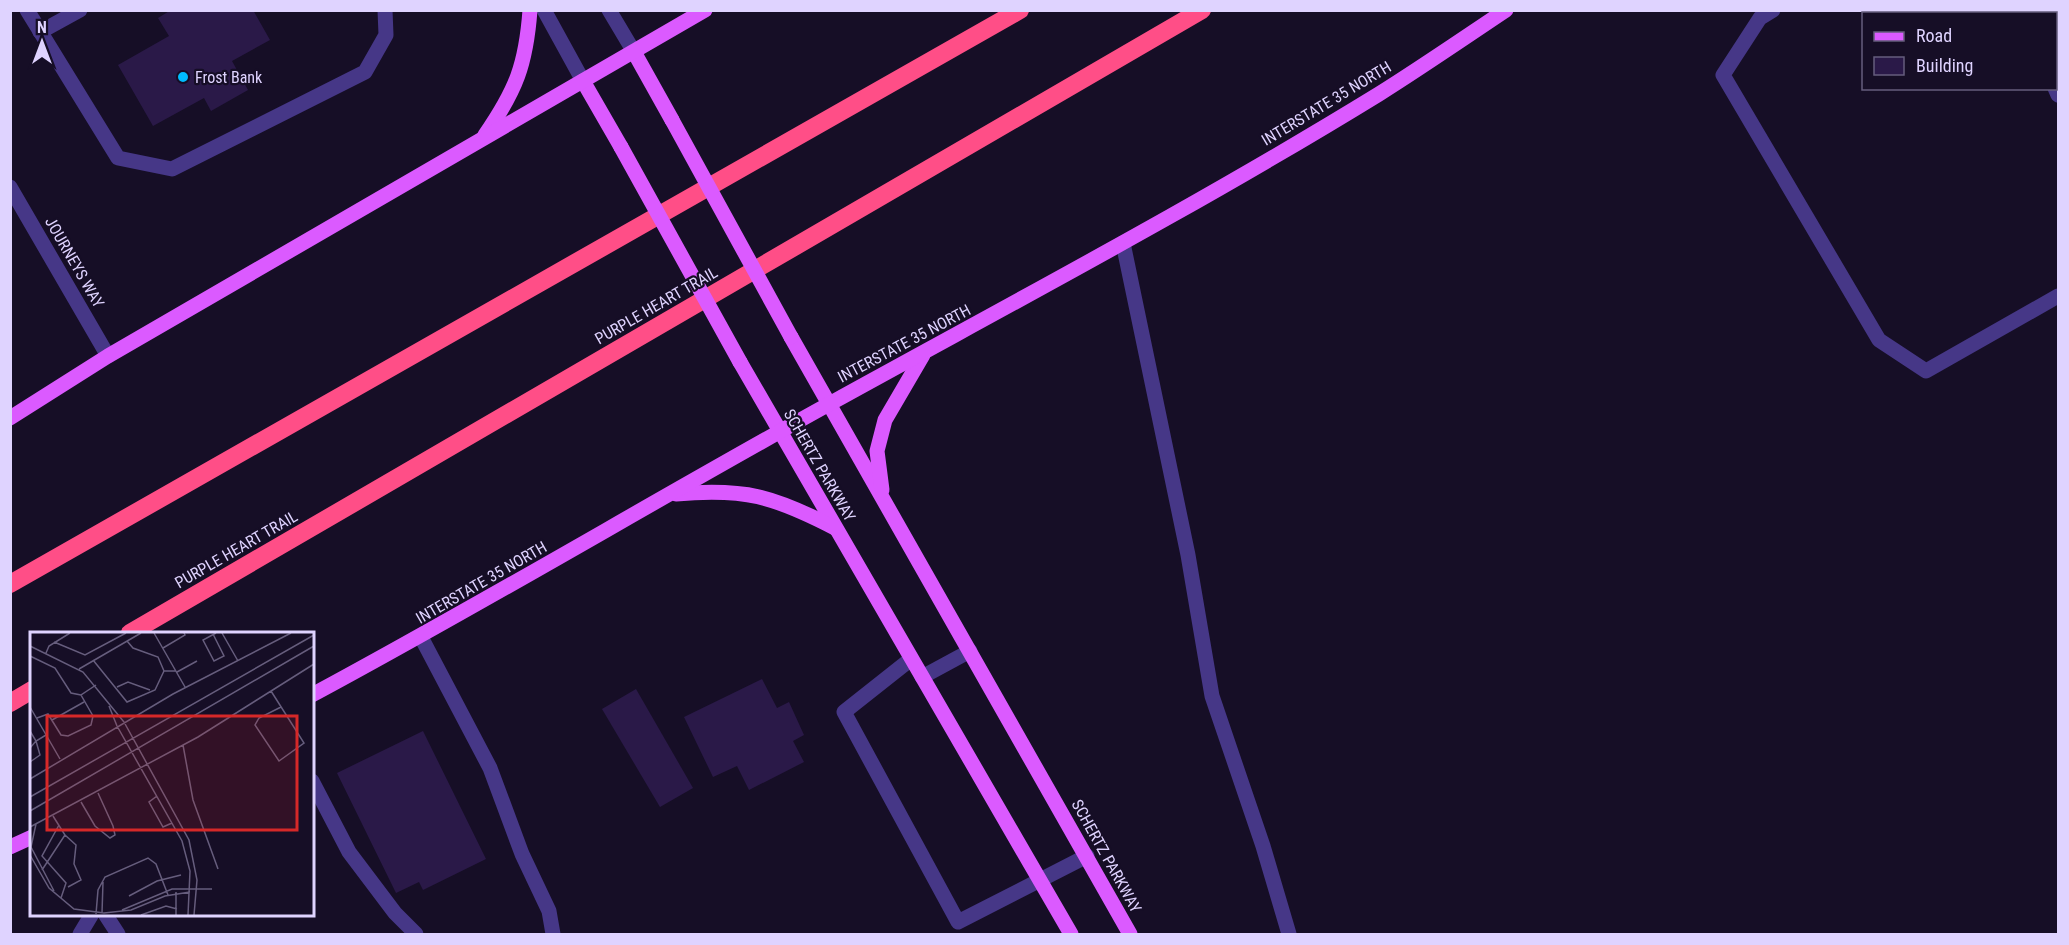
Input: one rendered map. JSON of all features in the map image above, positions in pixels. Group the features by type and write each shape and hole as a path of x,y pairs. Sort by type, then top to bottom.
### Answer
{"highway":[{"path":"10,584 1020,10"},
{"name":"PURPLE HEART TRAIL","path":"132,632 1203,10"},
{"path":"10,703 30,691"}],"main road":[{"path":"483,139 509,101 523,66 530,10"},
{"path":"10,418 108,356 705,10"},
{"name":"INTERSTATE 35 NORTH","path":"314,694 421,637 829,404 1123,243 1379,94 1506,10"},
{"name":"SCHERTZ PARKWAY","path":"634,52 791,337 1130,934"},
{"name":"SCHERTZ PARKWAY","path":"583,81 780,432 1071,934"},
{"path":"883,499 877,451 885,420 925,353"},
{"path":"670,495 712,491 747,493 790,504 835,528"},
{"path":"10,847 30,838"}],"street":[{"path":"27,10 118,158 172,169 365,72 386,35 385,10"},
{"path":"40,32 80,10"},
{"name":"SCHERTZ PARKWAY","path":"544,10 583,81"},
{"name":"SCHERTZ PARKWAY","path":"609,10 634,52"},
{"path":"1773,10 1760,18 1724,75 1879,340 1926,371 2058,296"},
{"name":"JOURNEYS WAY","path":"10,187 108,356"},
{"path":"1123,243 1188,555 1212,696 1263,846 1289,934"},
{"path":"421,637 490,768 522,854 549,911 553,934"},
{"path":"922,677 970,651"},
{"path":"911,659 844,712 958,922 1087,856"},
{"path":"314,785 349,852 395,913 416,934"},
{"path":"80,934 91,915"},
{"path":"106,915 118,934"}],"building":[{"name":"Frost Bank","path":"171,10 253,10 270,40 232,61 248,90 211,111 204,98 153,126 118,65 169,36 158,18"},
{"path":"762,679 777,708 789,702 804,735 793,741 804,762 749,790 737,766 713,777 684,717"},
{"path":"636,689 693,788 660,807 602,709"},
{"path":"423,731 486,859 423,890 419,882 396,893 337,773"}],"place":[{"name":"Frost Bank","path":"183,77"}]}
